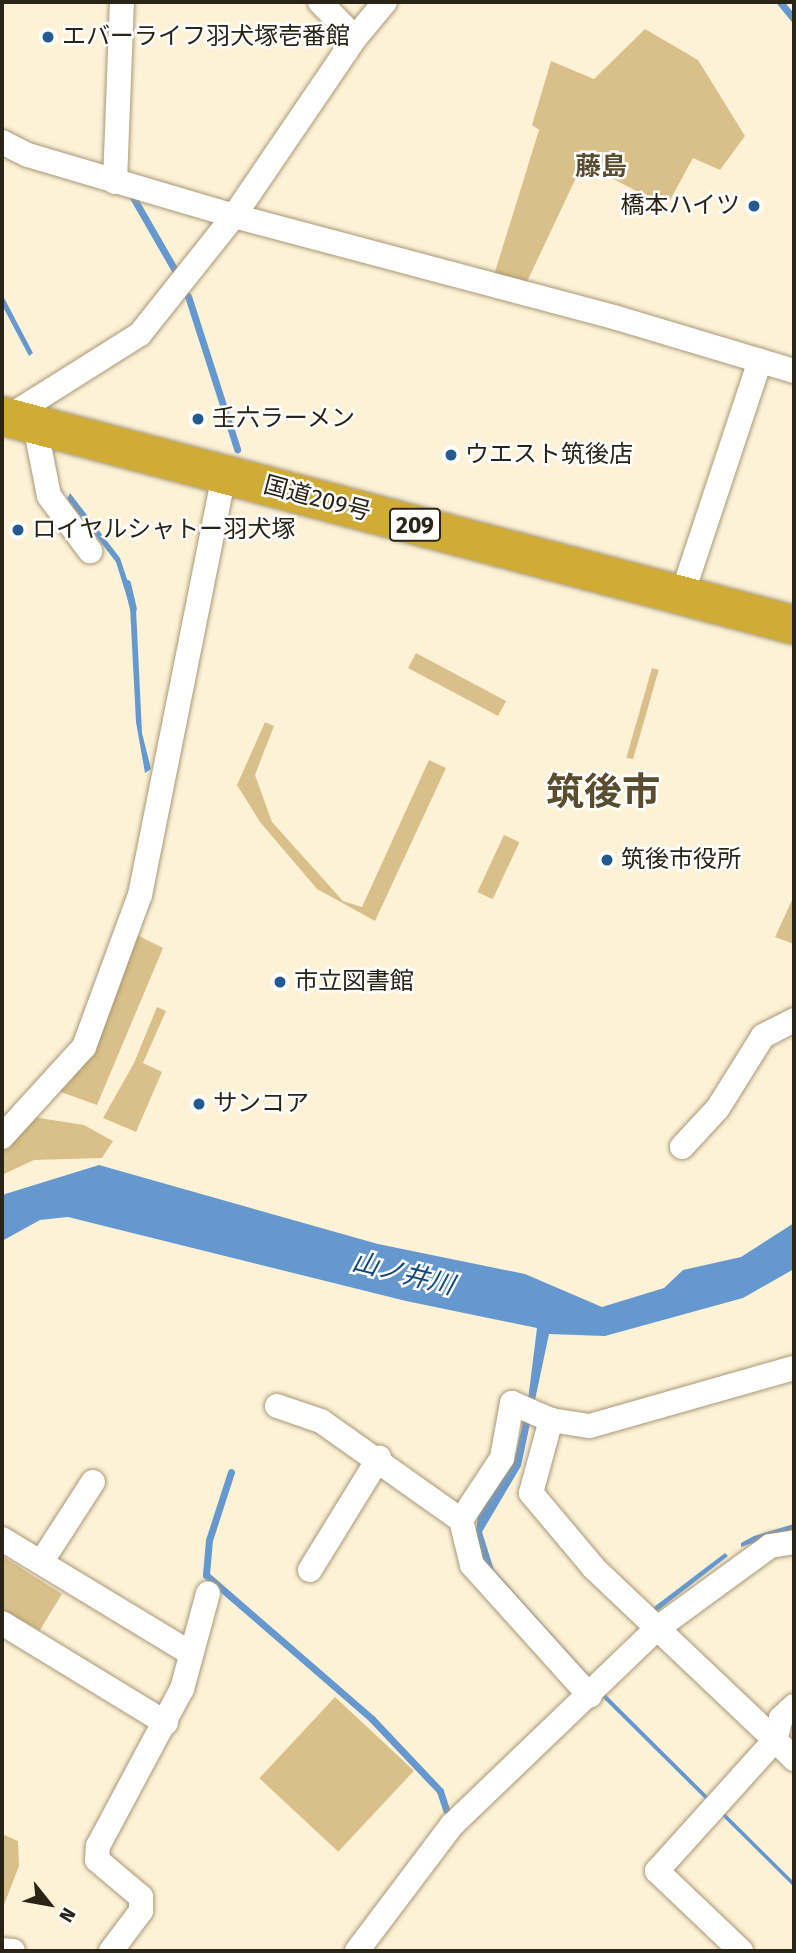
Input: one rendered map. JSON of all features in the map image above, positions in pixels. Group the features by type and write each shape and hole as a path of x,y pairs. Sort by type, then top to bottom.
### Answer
{"highway":[{"name":"国道209号","path":"12,420 794,625"}],"street":[{"path":"115,182 122,2"},
{"path":"320,2 355,38"},
{"path":"90,551 49,496 12,420 139,334 234,216 355,38 385,2"},
{"path":"2,142 115,182 617,318 794,371"},
{"path":"682,595 760,361"},
{"path":"2,1137 84,1047 140,895 224,475"},
{"path":"682,1147 718,1108 763,1036 794,1020"},
{"path":"461,1520 502,1458 512,1403 551,1420 590,1426 794,1368"},
{"path":"277,1406 321,1421 379,1458 461,1520 472,1566 590,1696"},
{"path":"551,1420 531,1493 594,1568 655,1630 794,1759"},
{"path":"310,1570 379,1458"},
{"path":"42,1561 93,1482"},
{"path":"2,1539 190,1653"},
{"path":"357,1951 452,1825 590,1696 655,1630 769,1546 794,1542"},
{"path":"111,1951 141,1911 141,1897 97,1860 97,1846 166,1723 182,1689 208,1593"},
{"path":"2,1623 166,1723"},
{"path":"741,1951 657,1871 775,1740 781,1718 794,1706"},
{"path":"2,1950 13,1951"}],"shaded area":[{"path":"645,29 698,60 745,136 720,170 693,158 669,202 640,193 583,163 525,286 494,275 539,130 532,125 551,61 594,79"},
{"path":"416,653 506,701 498,716 408,668"},
{"path":"652,668 659,670 633,759 626,757"},
{"path":"265,722 274,726 255,775 272,822 343,901 362,907 429,760 446,768 375,921 317,889 260,822 237,785"},
{"path":"504,835 519,842 493,899 477,892"},
{"path":"794,898 794,944 775,937"},
{"path":"137,935 163,948 97,1105 58,1091"},
{"path":"157,1007 166,1011 143,1063 162,1072 136,1132 103,1118 134,1063"},
{"path":"33,1117 84,1125 113,1141 102,1158 34,1160 2,1175 2,1152"},
{"path":"2,1556 62,1594 40,1630 2,1611"},
{"path":"335,1697 414,1771 338,1852 259,1778"},
{"path":"2,1834 18,1841 19,1866 2,1910"}],"water":[{"path":"2,294 33,353 29,356 2,305"},
{"path":"70,493 120,558 136,609 142,733 151,769 145,773 136,722 130,607 116,562 67,499"},
{"name":"山ノ井川","path":"99,1165 378,1244 525,1274 602,1307 664,1288 683,1270 741,1257 794,1223 794,1269 743,1298 605,1336 549,1334 521,1466 482,1532 494,1570 606,1695 794,1882 794,1887 588,1683 480,1560 475,1540 478,1515 514,1462 528,1400 537,1328 406,1301 68,1217 40,1220 2,1241 2,1195"},
{"path":"794,1524 794,1529 741,1547 741,1543 754,1536"},
{"path":"725,1553 728,1556 656,1612 654,1607"}],"waterway":[{"path":"780,2 794,19"},
{"path":"134,199 176,272"},
{"path":"188,296 237,449"},
{"path":"127,583 133,608"},
{"path":"231,1472 209,1540 206,1575 372,1719 440,1791 446,1810"}],"place":[{"name":"エバーライフ羽犬塚壱番館","path":"48,37"},
{"name":"橋本ハイツ","path":"754,206"},
{"name":"壬六ラーメン","path":"198,419"},
{"name":"ウエスト筑後店","path":"451,455"},
{"name":"ロイヤルシャトー羽犬塚","path":"18,530"},
{"name":"筑後市役所","path":"607,860"},
{"name":"市立図書館","path":"280,982"},
{"name":"サンコア","path":"199,1104"}],"district":[{"name":"藤島","path":"601,167"},
{"name":"筑後市","path":"603,793"}]}
